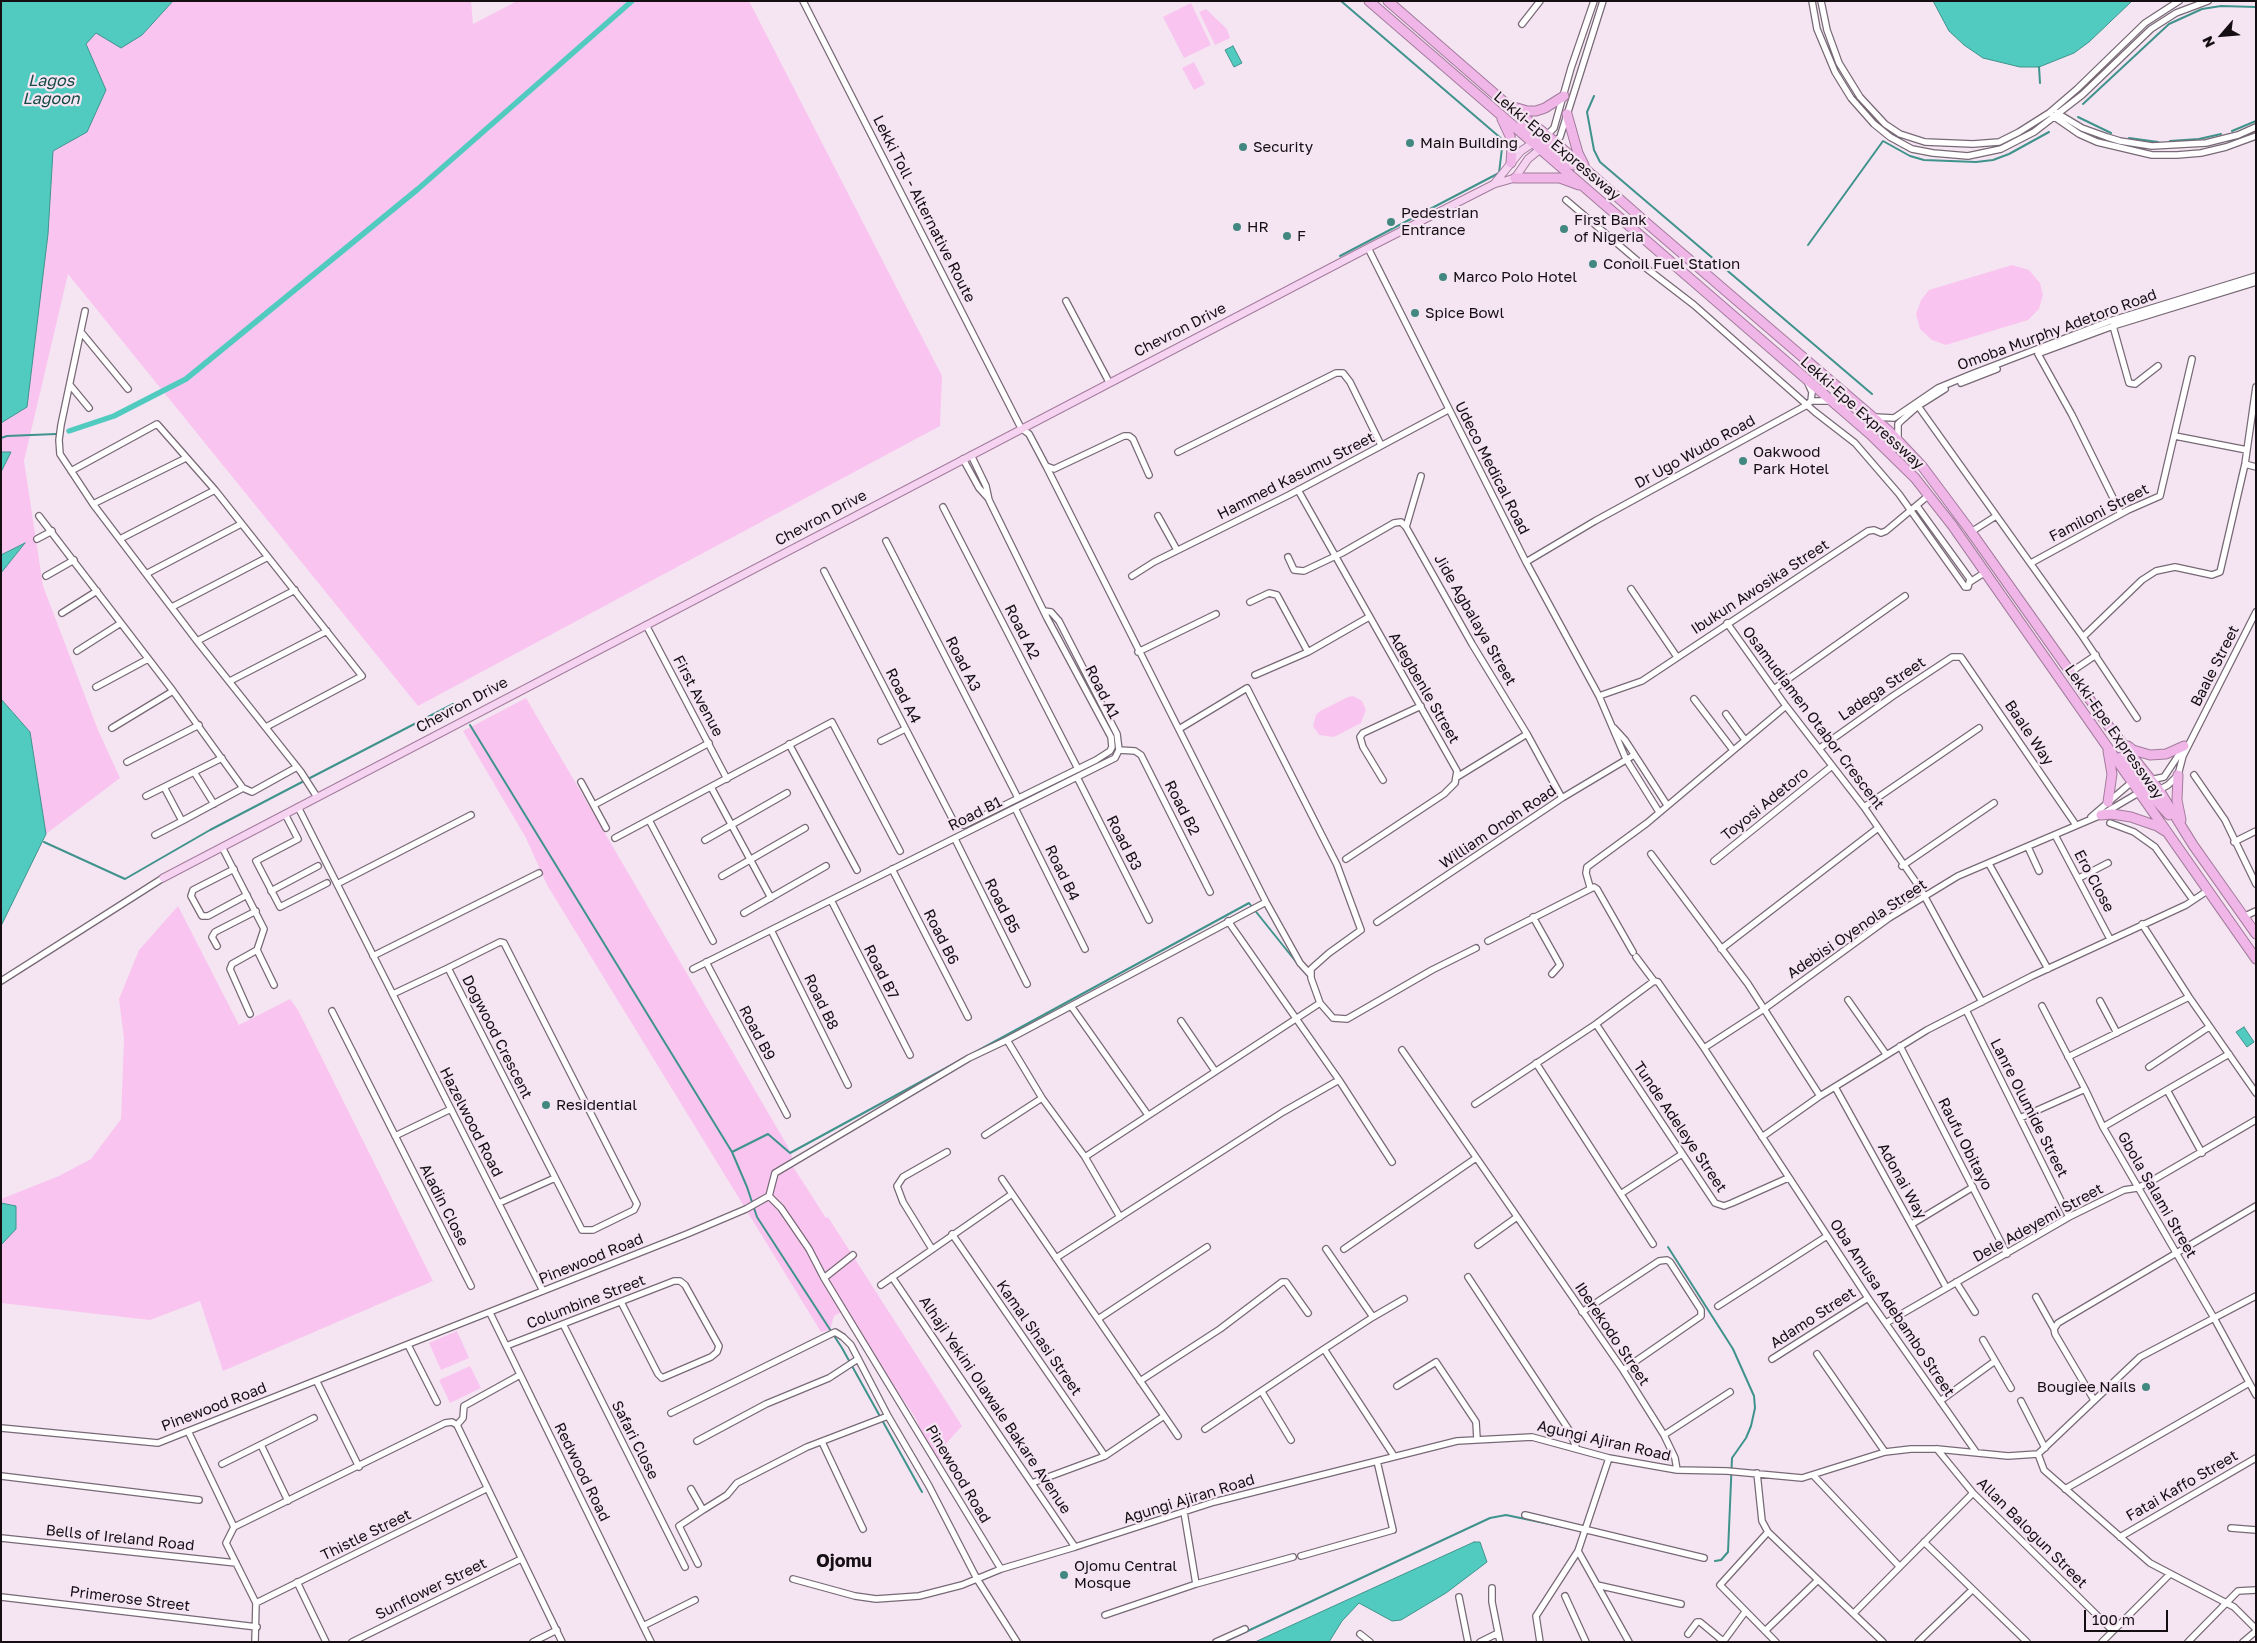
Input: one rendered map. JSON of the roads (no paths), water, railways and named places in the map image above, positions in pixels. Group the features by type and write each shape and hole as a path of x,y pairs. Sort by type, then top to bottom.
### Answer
{"highway":[{"name":"Lekki-Epe Expressway","path":"1369,1 1499,115 1588,172 1873,416 1898,440 1927,474 1971,532 2147,780"},
{"name":"Lekki-Epe Expressway","path":"1388,1 1504,102 1588,189 1891,454 1929,495 2101,738 2132,781 2143,792 2207,891 2256,959"},
{"path":"1461,81 1470,83 1516,123 1570,163 1634,218 1649,225"},
{"path":"1504,102 1527,111 1536,111 1545,108 1564,96"},
{"path":"1567,114 1574,132 1578,153 1588,172"},
{"path":"1499,115 1510,136 1510,163"},
{"path":"1515,178 1560,178 1588,189"},
{"path":"2056,675 2070,686 2135,775 2147,780 2159,790"},
{"path":"2110,728 2123,743 2141,753 2166,754 2184,746"},
{"path":"2101,738 2112,762 2108,802"},
{"path":"2178,775 2179,811 2182,825 2193,845"},
{"name":"Lekki-Epe Expressway","path":"2159,790 2193,845 2256,934"},
{"path":"2143,792 2164,809 2205,868 2214,874"},
{"path":"2101,816 2112,814 2132,817 2157,826 2171,835"}],"main road":[{"name":"Chevron Drive","path":"1494,184 1521,151 1543,142"},
{"path":"1515,178 1543,142"},
{"name":"Chevron Drive","path":"163,878 1368,248 1494,184 1515,178"}],"street":[{"name":"Lekki Toll - Alternative Route","path":"803,1 1021,428 1029,434 1046,466 1138,652 1266,902 1300,963 1310,974 1320,1003"},
{"path":"1522,24 1540,1"},
{"path":"1543,142 1554,128 1571,68 1594,1"},
{"path":"1543,142 1560,137 1603,1"},
{"path":"1812,1 1817,29 1828,58 1851,98 1881,130 1912,149 1933,153 1980,155 2011,145 2057,116 2151,29 2176,12 2208,1"},
{"path":"1821,1 1834,50 1849,82 1885,124 1900,134 1925,142 1990,144 2008,138 2051,111 2077,89 2145,23 2179,1"},
{"path":"2051,111 2078,134 2097,142 2152,155 2201,153 2226,147 2256,136"},
{"path":"2057,116 2107,137 2152,146 2206,143 2238,135 2256,127"},
{"path":"1566,200 1646,268 1694,305 1855,443 1914,508 1965,587 1984,572"},
{"name":"Udeco Medical Road","path":"1368,248 1448,410 1526,562 1599,696 1614,728"},
{"name":"Omoba Murphy Adetoro Road","path":"1873,416 1894,418 1938,388 1972,374 2110,322 2256,276"},
{"name":"Omoba Murphy Adetoro Road","path":"1898,440 1898,424 1918,406 1941,391 2113,326 2256,282"},
{"path":"1066,301 1110,382"},
{"path":"85,311 59,440 60,454 93,504 197,641 304,776 317,797"},
{"path":"2113,326 2129,382 2135,384 2158,366"},
{"path":"81,332 128,389"},
{"path":"2038,354 2076,423 2121,514"},
{"name":"Familoni Street","path":"2031,563 2121,514 2160,496 2192,359"},
{"path":"1178,452 1336,372 1343,373 1350,382 1381,445"},
{"path":"1807,381 1812,392 1809,403"},
{"path":"70,385 89,408"},
{"path":"2083,637 2142,580 2156,572 2175,567 2212,575 2220,572 2231,517 2245,464 2256,387"},
{"path":"1809,403 1831,401"},
{"name":"Dr Ugo Wudo Road","path":"1526,562 1595,521 1809,403"},
{"path":"1918,406 2096,655 2137,718"},
{"name":"Hammed Kasumu Street","path":"1132,576 1154,562 1298,490 1448,410"},
{"path":"71,471 157,424 215,490 362,676 266,727"},
{"path":"1046,466 1054,469 1124,436 1130,436 1149,475"},
{"path":"2175,436 2247,450"},
{"path":"970,455 986,486 989,500"},
{"path":"93,504 186,458"},
{"path":"963,459 979,488 989,500"},
{"path":"2245,464 2256,467"},
{"path":"1288,557 1294,570 1300,572 1334,557 1394,523 1401,522 1406,527 1421,476"},
{"path":"120,539 215,490"},
{"name":"Adegbenle Street","path":"1298,490 1334,557 1455,765 1457,777"},
{"name":"Ibukun Awosika Street","path":"1599,696 1636,684 1868,531 1874,530 1881,533 1886,531 1929,495"},
{"name":"Road A1","path":"964,825 1078,769 1110,751 1112,742 989,500"},
{"name":"Road A2","path":"943,507 1078,769"},
{"path":"39,516 173,691 243,788 252,792 296,767"},
{"path":"1158,516 1178,550"},
{"path":"1971,532 1996,516"},
{"path":"146,574 241,524"},
{"name":"Jide Agbalaya Street","path":"1406,527 1472,644 1528,734 1562,798"},
{"path":"37,539 52,531"},
{"name":"Road A3","path":"886,541 1018,798"},
{"path":"172,607 268,557"},
{"path":"46,576 74,560"},
{"name":"Road A4","path":"824,571 952,821 960,826 964,825"},
{"path":"1631,588 1677,657"},
{"path":"197,641 295,590"},
{"path":"62,613 97,591"},
{"path":"1250,602 1268,593 1277,595 1308,652"},
{"path":"1774,689 1905,596"},
{"path":"1044,611 1051,612 1059,621 1117,734 1119,750"},
{"name":"Baale Street","path":"2196,732 2254,620 2256,612"},
{"path":"1138,652 1216,614"},
{"path":"1255,675 1308,652 1369,617"},
{"path":"77,651 121,623"},
{"name":"Osamudiamen Otabor Crescent","path":"1727,623 1786,706 1864,807 1924,896 1982,1002"},
{"name":"First Avenue","path":"646,625 727,779"},
{"path":"230,681 327,631"},
{"path":"2071,672 2096,655"},
{"name":"Ladega Street","path":"1820,748 1952,657 1961,657"},
{"name":"Baale Way","path":"1961,657 2076,825"},
{"path":"96,687 148,658"},
{"path":"1179,729 1247,688 1336,865 1361,930 1329,953 1311,970 1310,974"},
{"path":"112,728 173,691"},
{"path":"1694,699 1732,750"},
{"path":"1383,780 1363,748 1360,737 1363,733 1421,706"},
{"path":"1488,941 1590,887 1586,872 1587,867 1659,812 1786,706"},
{"path":"1726,714 1745,740"},
{"path":"615,838 832,722 900,851"},
{"path":"127,762 198,725"},
{"path":"1614,728 1634,754 1667,805"},
{"path":"1614,728 1626,759 1659,812"},
{"path":"1864,807 1978,728"},
{"path":"881,741 905,729"},
{"path":"2088,820 2132,781 2164,777 2184,746 2196,732"},
{"path":"2088,820 2101,816 2143,792 2159,790 2172,782 2178,775 2183,756 2196,732"},
{"path":"1346,859 1444,794 1455,784 1457,777 1528,734"},
{"path":"594,805 708,743"},
{"path":"789,744 857,870"},
{"name":"Road B1","path":"692,969 1077,777 1114,758 1119,750"},
{"name":"Road B2","path":"1119,750 1142,755 1210,892"},
{"name":"William Onoh Road","path":"1377,922 1562,798 1634,754"},
{"path":"146,796 222,758"},
{"name":"Toyosi Adetoro","path":"1714,861 1832,766"},
{"path":"194,772 214,804"},
{"path":"2194,775 2216,806 2256,884"},
{"name":"Road B3","path":"1077,777 1149,920"},
{"path":"581,782 606,828"},
{"path":"164,787 182,821"},
{"path":"155,835 243,788"},
{"path":"710,788 771,898"},
{"path":"704,840 732,826 787,793"},
{"path":"1902,866 1994,802"},
{"name":"Hazelwood Road","path":"298,807 543,1291"},
{"name":"Road B4","path":"1015,808 1086,949"},
{"path":"285,814 298,839 256,861 280,907 327,883"},
{"path":"337,884 471,815"},
{"path":"649,820 713,941"},
{"name":"Adebisi Oyenola Street","path":"1704,1048 1764,1009 1889,918 1924,896 1958,876 2088,820"},
{"path":"2110,823 2134,832 2155,847 2193,900"},
{"path":"722,876 806,828"},
{"name":"Osamudiamen Otabor Crescent","path":"1721,949 1878,828"},
{"path":"2234,842 2256,831"},
{"name":"Ero Close","path":"2055,835 2110,939"},
{"name":"Road B5","path":"955,839 1027,984"},
{"path":"222,847 264,929 257,950 232,964 230,968 250,1014"},
{"path":"2028,847 2039,871"},
{"path":"1651,854 1764,1009 1820,1096"},
{"path":"2079,878 2108,863"},
{"path":"1989,864 2048,969"},
{"path":"272,891 318,866"},
{"path":"744,913 826,866"},
{"path":"234,869 193,890 191,896 202,916 208,916 247,895"},
{"name":"Road B6","path":"892,869 968,1017"},
{"path":"373,956 539,873"},
{"path":"1,980 163,878"},
{"name":"Oba Amusa Adebambo Street","path":"1590,887 1597,889 1635,955 1654,982 1658,982 1704,1048 1868,1298 1976,1452"},
{"path":"1762,1137 1820,1096 1900,1046 1966,1010 2193,900 2207,891"},
{"name":"Road B7","path":"831,900 910,1055"},
{"path":"769,1196 774,1173 969,1058 1007,1040 1266,902"},
{"path":"217,946 212,936 215,932 256,911"},
{"path":"2243,917 2256,911"},
{"path":"1533,917 1560,965 1552,974"},
{"path":"1228,921 1339,1080 1392,1162"},
{"path":"2142,924 2188,997 2256,1093"},
{"name":"Road B8","path":"771,930 848,1085"},
{"name":"Dogwood Crescent","path":"500,942 504,943 637,1204 637,1208 593,1230 582,1230 448,968 500,942"},
{"path":"1085,1157 1294,1018 1320,1003 1333,1018 1347,1019 1432,970 1476,948"},
{"path":"257,950 274,985"},
{"name":"Road B9","path":"706,962 787,1115"},
{"path":"393,994 448,968"},
{"path":"1475,1104 1596,1024 1654,982"},
{"path":"2068,1057 2188,997"},
{"path":"1848,1000 1886,1054"},
{"path":"2100,1001 2117,1033"},
{"path":"1071,1006 1148,1115"},
{"name":"Gbola Salami Street","path":"2042,1006 2103,1127 2214,1318 2256,1395"},
{"name":"Lanre Olumide Street","path":"1966,1010 2070,1217"},
{"name":"Aladin Close","path":"332,1011 471,1286"},
{"path":"1181,1021 1215,1071"},
{"name":"Tunde Adeleye Street","path":"1596,1024 1715,1203 1724,1206 1788,1178"},
{"path":"2149,1067 2209,1026"},
{"path":"1007,1040 1042,1098 1085,1157 1120,1217"},
{"name":"Raufu Obitayo","path":"1900,1046 2007,1254"},
{"name":"Iberekodo Street","path":"1402,1050 1623,1370 1664,1435 1675,1458 1678,1470"},
{"path":"2103,1127 2228,1054"},
{"path":"1536,1063 1622,1193 1653,1244"},
{"path":"1056,1258 1282,1112 1339,1080"},
{"name":"Adonai Way","path":"1835,1087 1946,1287"},
{"path":"2020,1118 2085,1089"},
{"path":"2167,1090 2202,1153"},
{"path":"985,1135 1042,1098"},
{"path":"395,1136 451,1109"},
{"name":"Dele Adeyemi Street","path":"1886,1323 2070,1217 2124,1190 2137,1188 2202,1153 2256,1120"},
{"path":"932,1248 903,1202 897,1186 903,1177 947,1152"},
{"path":"1622,1193 1682,1154"},
{"path":"1344,1249 1476,1158"},
{"path":"499,1204 554,1178"},
{"path":"1002,1179 1178,1436"},
{"path":"1912,1224 1973,1186"},
{"path":"881,1285 1012,1194"},
{"name":"Pinewood Road","path":"1,1428 153,1443 317,1382 490,1313 746,1209 769,1196 781,1208 809,1249 824,1278 1001,1569"},
{"path":"2056,1326 2256,1206"},
{"path":"1478,1245 1517,1217"},
{"name":"Kamal Shasi Street","path":"952,1234 1105,1456"},
{"path":"1718,1306 1827,1236"},
{"path":"1098,1318 1207,1247"},
{"path":"1326,1249 1373,1317"},
{"path":"824,1278 852,1255"},
{"path":"1582,1312 1659,1261 1667,1260 1670,1262 1701,1310 1701,1316 1623,1370"},
{"name":"Alhaji Yekini Olawale Bakare Avenue","path":"892,1277 1076,1547"},
{"path":"1468,1277 1569,1430 1576,1447"},
{"name":"Columbine Street","path":"506,1346 674,1281 680,1281 685,1285 719,1346 711,1357 662,1378 658,1374 621,1302"},
{"path":"1140,1381 1220,1329 1282,1282 1286,1282 1308,1313"},
{"path":"1956,1282 1974,1312"},
{"path":"2243,1642 2256,1630 2234,1607 2150,1563 2041,1466 2038,1454 2140,1357 2256,1296"},
{"path":"2036,1297 2056,1326 2055,1334 2094,1400"},
{"path":"1205,1430 1324,1349 1404,1298"},
{"name":"Adamo Street","path":"1772,1359 1868,1298"},
{"name":"Redwood Road","path":"490,1313 651,1642"},
{"name":"Safari Close","path":"563,1324 685,1566"},
{"path":"671,1413 832,1334 843,1337 853,1363 888,1416 929,1486 977,1579 1017,1642"},
{"path":"1983,1340 2011,1388"},
{"path":"408,1345 437,1402"},
{"path":"1324,1349 1394,1456"},
{"path":"1817,1354 1885,1452"},
{"path":"1940,1401 1995,1361"},
{"path":"1397,1386 1436,1362 1476,1422 1477,1439"},
{"path":"697,1442 741,1416 829,1378 853,1363"},
{"path":"457,1425 463,1418 464,1406 520,1375"},
{"path":"317,1382 359,1467"},
{"path":"2065,1489 2248,1383"},
{"path":"1262,1392 1291,1440"},
{"path":"1664,1435 1730,1392"},
{"path":"2021,1401 2045,1448"},
{"path":"698,1564 679,1526 727,1495 737,1482 807,1447 888,1416"},
{"path":"1032,1483 1105,1456 1164,1416"},
{"path":"222,1464 314,1418"},
{"path":"255,1642 257,1627 256,1602 226,1543 234,1527 445,1423 452,1422 457,1425 486,1489 562,1642"},
{"path":"188,1431 234,1527"},
{"name":"Agungi Ajiran Road","path":"793,1579 855,1596 876,1598 919,1596 1214,1502 1457,1441 1532,1437 1576,1447 1609,1458 1678,1470 1727,1470 1802,1478 1885,1452 1911,1449 1937,1449 2008,1456 2038,1454"},
{"path":"822,1442 863,1529"},
{"path":"261,1445 288,1501"},
{"name":"Allan Balogun Street","path":"1937,1449 1973,1493 2113,1631"},
{"path":"1540,1642 1536,1616 1578,1551 1609,1458"},
{"name":"Fatai Kaffo Street","path":"2120,1536 2256,1458"},
{"path":"1301,1556 1393,1530 1377,1461"},
{"path":"1757,1473 1762,1521 1768,1532 1854,1612 1883,1642"},
{"path":"1814,1475 1899,1566"},
{"path":"1,1476 198,1500"},
{"name":"Thistle Street","path":"256,1602 486,1489"},
{"path":"691,1489 703,1510"},
{"path":"1854,1612 1973,1493"},
{"path":"1184,1512 1196,1584"},
{"path":"1525,1515 1704,1558"},
{"path":"2231,1528 2256,1530"},
{"path":"1768,1532 1720,1584 1776,1642"},
{"name":"Bells of Ireland Road","path":"1,1538 236,1563"},
{"path":"1924,1542 2027,1642"},
{"path":"1578,1551 1629,1642"},
{"path":"1105,1615 1196,1584 1293,1557"},
{"name":"Sunflower Street","path":"352,1642 521,1559"},
{"path":"2102,1642 2170,1574"},
{"path":"1765,1631 1818,1580"},
{"path":"297,1582 326,1642"},
{"path":"1598,1585 1681,1604"},
{"path":"1492,1588 1492,1602 1500,1642"},
{"path":"2188,1642 2241,1589 2256,1590"},
{"path":"1920,1641 1972,1590"},
{"path":"1565,1596 1587,1640"},
{"name":"Primerose Street","path":"1,1597 257,1627"},
{"path":"1459,1597 1468,1642"},
{"path":"643,1626 695,1600"},
{"path":"1688,1634 1697,1622 1700,1622 1723,1642 1745,1612"},
{"path":"1216,1642 1244,1629"},
{"path":"533,1642 557,1630"},
{"path":"1480,1642 1498,1633"},
{"path":"1360,1634 1370,1642"}],"water":[{"name":"Lagos Lagoon","path":"1,1 173,1 142,35 121,48 96,33 86,44 106,90 87,132 53,151 48,234 27,407 1,423"},
{"path":"1933,1 2132,1 2089,42 2074,53 2039,67 2020,67 1983,58 1964,45 1949,31"},
{"path":"1233,46 1242,63 1234,67 1225,50"},
{"path":"1,452 11,452 1,472"},
{"path":"25,543 1,573 1,555"},
{"path":"1,699 30,732 46,834 1,926"},
{"path":"2244,1027 2254,1042 2247,1047 2236,1032"},
{"path":"1,1203 16,1206 16,1229 1,1245"},
{"path":"1474,1542 1480,1542 1487,1562 1446,1593 1401,1620 1392,1621 1359,1603 1342,1621 1329,1642 1255,1642"}],"waterway":[{"path":"69,431 114,416 186,379 418,189 632,1"},
{"path":"1340,256 1499,173 1503,140 1341,1"},
{"path":"2083,104 2169,24 2202,9 2221,6 2256,7"},
{"path":"2039,67 2040,83"},
{"path":"1594,96 1587,112 1594,150 1600,162 1872,394"},
{"path":"2078,117 2111,133"},
{"path":"2232,131 2256,121"},
{"path":"1808,245 1883,141 1910,156 1924,160 1976,162 1993,160 2009,154 2049,132"},
{"path":"2170,141 2199,139 2221,134"},
{"path":"2129,138 2158,142"},
{"path":"1,438 7,436 56,434"},
{"path":"308,779 453,704 458,709"},
{"path":"470,725 732,1152 768,1134 790,1153 1249,903 1301,968"},
{"path":"44,842 125,879 210,830 304,781"},
{"path":"732,1152 757,1217 842,1348 922,1492"},
{"path":"1668,1247 1733,1349 1754,1396 1755,1408 1751,1426 1746,1438 1732,1458 1728,1552 1721,1560 1715,1561"},
{"path":"1224,1642 1490,1518 1506,1515 1573,1529"}],"place":[{"name":"Main Building","path":"1410,143"},
{"name":"Security","path":"1243,147"},
{"name":"Pedestrian Entrance","path":"1391,222"},
{"name":"HR","path":"1237,227"},
{"name":"First Bank of Nigeria","path":"1564,229"},
{"name":"F","path":"1287,236"},
{"name":"Conoil Fuel Station","path":"1593,264"},
{"name":"Marco Polo Hotel","path":"1443,277"},
{"name":"Spice Bowl","path":"1415,313"},
{"name":"Oakwood Park Hotel","path":"1743,461"},
{"name":"Residential","path":"546,1105"},
{"name":"Bougiee Nails","path":"2146,1387"},
{"name":"Ojomu Central Mosque","path":"1064,1575"}],"district":[{"name":"Ojomu","path":"844,1561"}]}
